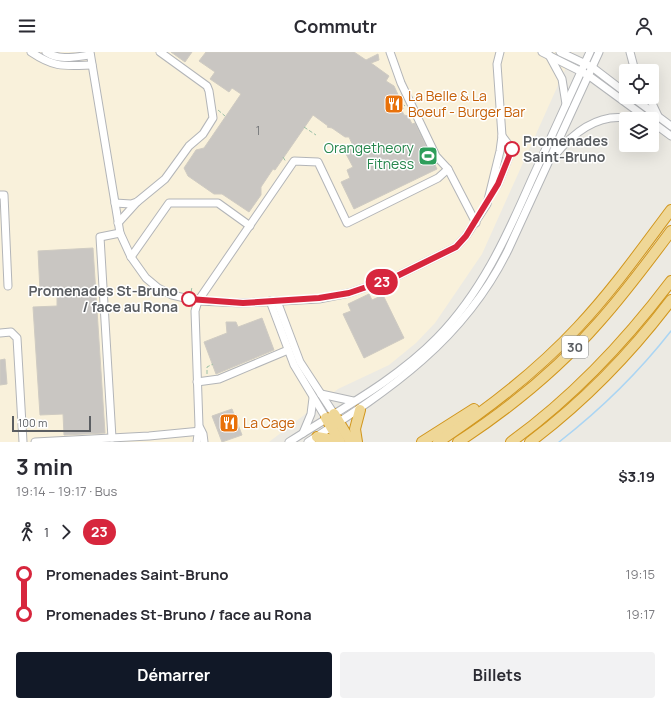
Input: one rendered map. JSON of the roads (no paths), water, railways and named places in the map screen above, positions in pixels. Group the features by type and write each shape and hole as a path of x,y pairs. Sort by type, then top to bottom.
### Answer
{"highway":[{"path":"438,442 465,424 560,346 591,312 671,210"},
{"name":"30","path":"458,442 520,398 570,353 616,302 671,231"},
{"name":"30","path":"511,442 552,410 596,369 627,335 671,281"},
{"path":"530,442 556,422 601,381 640,339 671,300"},
{"path":"422,442 526,375"},
{"path":"357,442 355,429 360,410"},
{"path":"312,439 339,442 333,421"},
{"path":"333,421 351,442"}],"street":[{"path":"31,52 47,62 60,66 92,65"},
{"path":"46,52 51,55 64,58 90,53 120,233 131,257 146,278 158,288 172,296 198,301 233,303 331,296 389,280 456,247 476,223 487,204 500,151 502,136 497,81 498,58 500,52"},
{"path":"118,223 137,202 168,175 189,146 199,139 213,118 207,86 160,52"},
{"path":"390,52 401,83 436,156 448,169 476,223"},
{"path":"542,52 585,73 638,112"},
{"path":"560,52 592,68 619,87"},
{"path":"289,442 303,433 360,410 429,356 475,305 505,258 549,162 585,73 585,64 590,52"},
{"path":"312,439 352,402 396,373 420,353 448,325 472,296 503,243 566,104 585,73 592,68 599,52"},
{"path":"630,52 633,64"},
{"path":"549,55 562,79 566,104"},
{"path":"642,104 653,112"},
{"path":"659,117 671,126"},
{"path":"549,162 571,138 589,125 609,118 619,118"},
{"path":"659,127 671,136"},
{"path":"489,198 498,184 512,149 502,136"},
{"path":"197,442 199,429 195,311 198,301 294,161 318,162 347,223 438,178 448,169"},
{"path":"0,195 4,195 4,277 8,286"},
{"path":"115,203 131,204 137,202"},
{"path":"131,257 169,203 218,203 250,226"},
{"path":"112,438 100,237 120,233"},
{"path":"274,301 299,358 321,394 333,421"},
{"path":"274,301 288,350 296,370 313,398 333,421"},
{"path":"0,333 11,332 17,338 23,442"},
{"path":"197,382 219,379 288,350"},
{"path":"321,394 352,402"},
{"path":"303,433 311,414 313,398"},
{"path":"35,442 112,438 149,439 199,429"},
{"path":"199,429 204,442"}],"waterway":[{"path":"559,442 618,390 646,361 671,331"}],"place":[{"name":"La Belle & La Boeuf - Burger Bar","path":"394,104"},
{"name":"Promenades Saint-Bruno","path":"512,149"},
{"name":"Orangetheory Fitness","path":"428,156"},
{"name":"Promenades St-Bruno / face au Rona","path":"189,299"},
{"name":"La Cage","path":"229,423"}]}
